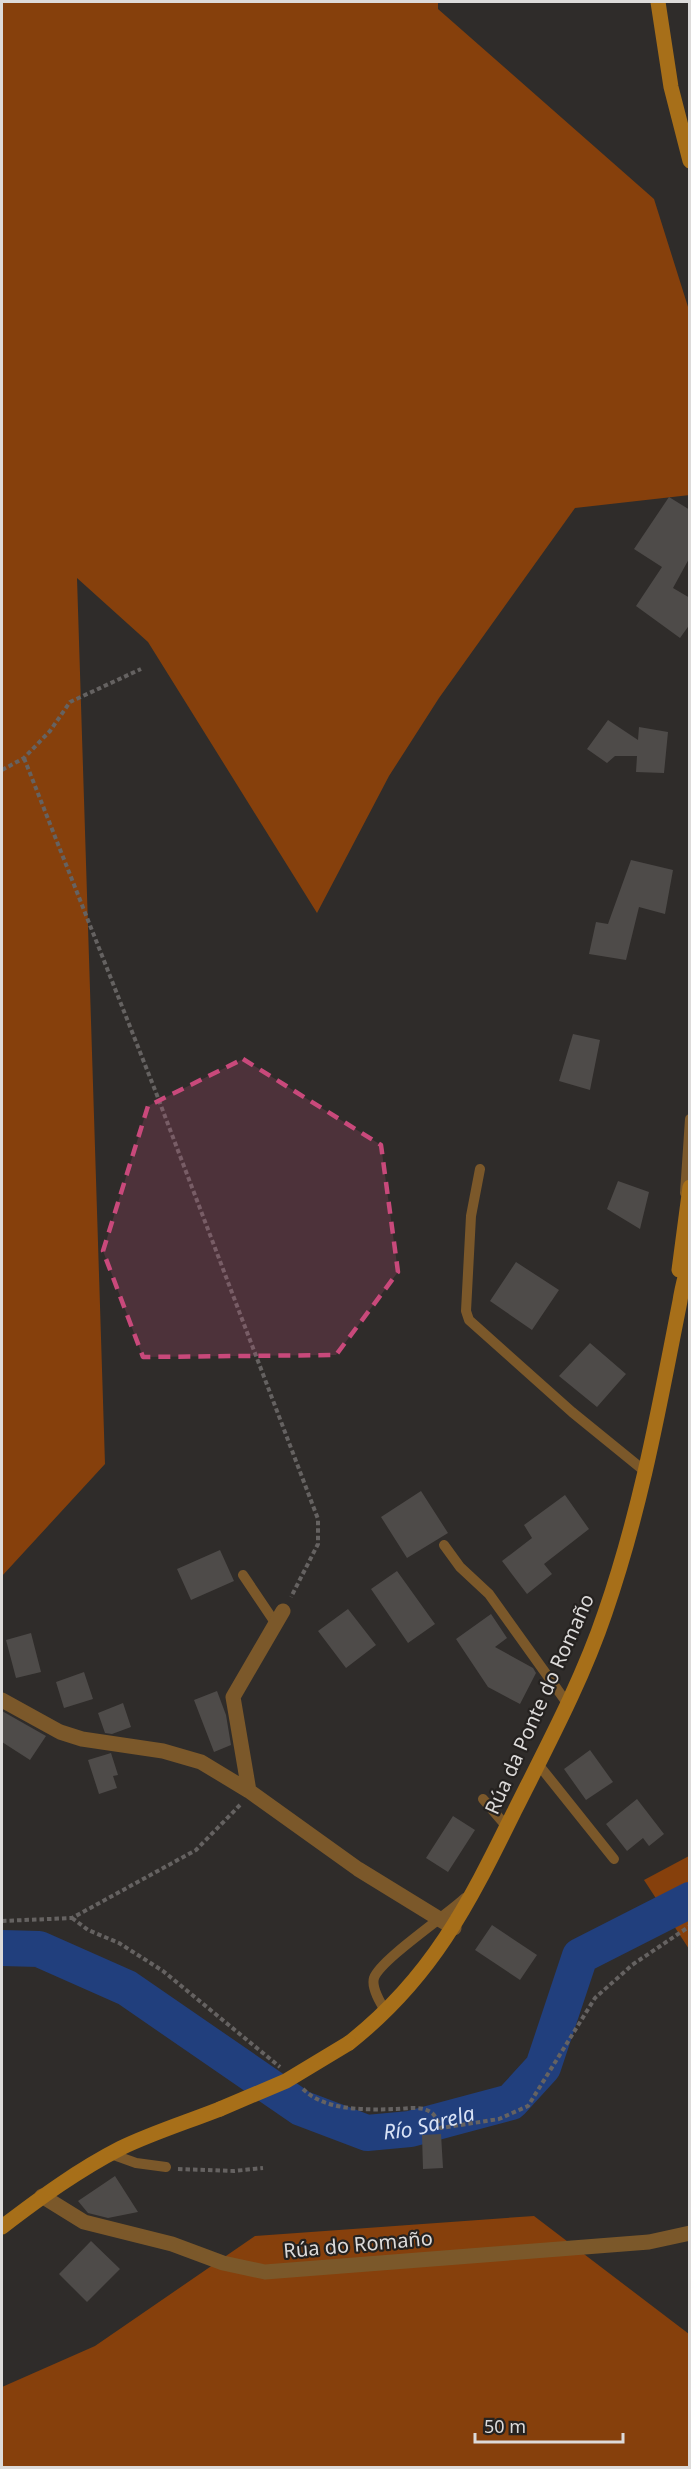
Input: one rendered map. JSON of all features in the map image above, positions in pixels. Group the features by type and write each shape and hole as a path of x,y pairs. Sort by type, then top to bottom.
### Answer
{"main road":[{"path":"658,2 671,87 690,161"},
{"path":"680,1300 679,1275 690,1187"},
{"path":"680,1300 690,1256"},
{"name":"Rúa da Ponte do Romaño","path":"111,2154 286,2081 349,2043 386,2012 417,1979 447,1924 477,1886 567,1703 605,1614 647,1473 680,1300"},
{"path":"2,2227 42,2196 111,2154"}],"street":[{"path":"249,1791 233,1696 280,1617"},
{"path":"2,1700 60,1732 82,1739 163,1751 201,1762 249,1791 358,1869 447,1924"},
{"name":"Rúa do Romaño","path":"42,2196 84,2222 172,2244 223,2263 265,2272 649,2242 690,2234"}],"lane":[{"path":"686,1207 690,1119"},
{"path":"480,1169 471,1216 466,1311 469,1320 596,1433 647,1473"},
{"path":"444,1545 460,1567 489,1594 567,1703"},
{"path":"243,1575 280,1617"},
{"path":"538,1764 614,1859"},
{"path":"483,1799 507,1827"},
{"path":"386,2012 374,1984 374,1976 407,1944 447,1924"},
{"path":"111,2154 136,2163 166,2167"}],"path":[{"path":"2,770 24,758 50,731 70,702 141,669"},
{"path":"24,758 155,1090 318,1519 318,1544 280,1617"},
{"path":"2,1921 72,1918 196,1850 240,1806 249,1791"},
{"path":"72,1918 88,1930 119,1943 164,1971 259,2047 284,2071"},
{"path":"301,2087 309,2095 331,2105 381,2109 423,2108 434,2114 441,2128 499,2119 528,2106 595,1998 632,1965 690,1926"},
{"path":"166,2167 201,2171 263,2169"}],"highlighted area":[{"path":"243,1059 381,1145 398,1272 336,1355 143,1357 103,1251 148,1106"}],"shaded area":[{"path":"2,2 438,2 438,9 654,199 689,310 690,495 575,508 439,698 389,776 317,913 148,642 77,578 105,1464 2,1576"},
{"path":"689,1856 689,1949 644,1880"},
{"path":"534,2216 689,2334 689,2467 2,2467 2,2387 95,2346 255,2236"}],"building":[{"path":"669,497 690,510 690,557 673,588 690,598 690,624 680,638 636,606 662,567 634,549"},
{"path":"608,720 638,740 639,727 668,732 664,773 636,772 637,756 615,756 607,763 587,749"},
{"path":"631,860 673,870 665,914 639,907 626,960 589,954 596,922 608,924"},
{"path":"573,1034 600,1040 590,1090 559,1081"},
{"path":"618,1181 649,1192 640,1229 607,1209"},
{"path":"516,1262 559,1290 532,1330 490,1301"},
{"path":"590,1343 626,1374 597,1407 559,1376"},
{"path":"421,1491 448,1533 407,1558 381,1517"},
{"path":"565,1495 589,1529 544,1564 552,1574 527,1594 502,1561 532,1538 524,1525"},
{"path":"220,1550 234,1581 191,1600 177,1569"},
{"path":"397,1571 435,1624 408,1643 371,1589"},
{"path":"348,1609 376,1645 346,1668 318,1631"},
{"path":"491,1614 507,1638 495,1647 533,1668 536,1673 520,1704 488,1687 456,1639"},
{"path":"31,1633 41,1672 16,1678 6,1640"},
{"path":"84,1672 93,1699 64,1708 56,1682"},
{"path":"217,1691 226,1715 231,1745 214,1752 194,1700"},
{"path":"123,1703 131,1727 112,1734 105,1733 98,1713"},
{"path":"2,1711 46,1736 30,1760 2,1742"},
{"path":"590,1750 613,1782 586,1800 564,1769"},
{"path":"111,1753 118,1775 113,1776 117,1788 99,1794 88,1760"},
{"path":"637,1799 664,1834 649,1846 643,1838 627,1851 606,1824"},
{"path":"453,1816 475,1830 448,1872 426,1858"},
{"path":"492,1925 537,1955 520,1980 475,1950"},
{"path":"441,2134 443,2168 423,2169 422,2135"},
{"path":"115,2176 138,2212 108,2218 88,2213 78,2201"},
{"path":"91,2241 120,2269 87,2302 59,2274"}],"waterway":[{"name":"Río Sarela","path":"2,1948 39,1949 127,1988 301,2108 367,2133 410,2129 511,2102 543,2067 580,1956 690,1900"}]}
